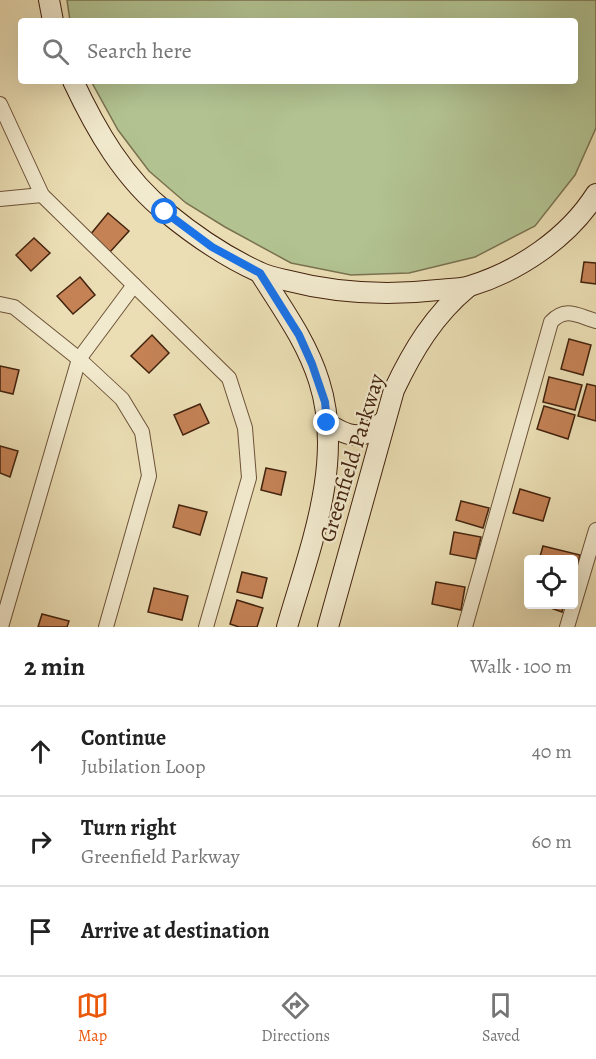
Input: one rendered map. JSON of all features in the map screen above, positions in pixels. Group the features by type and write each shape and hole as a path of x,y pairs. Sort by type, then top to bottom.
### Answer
{"main road":[{"path":"49,0 52,18"},
{"path":"74,84 92,120 111,151 130,176 165,212 212,247 260,273 309,286 341,291 420,292 468,287 517,267 548,246 577,219 596,194"},
{"name":"Greenfield Parkway","path":"260,273 299,335 312,364 325,402 327,423 327,468 320,507 287,627"},
{"name":"Greenfield Parkway","path":"328,627 394,390 420,341 442,311 468,287"},
{"path":"327,423 343,434 360,436 377,428 384,421"}],"street":[{"path":"0,104 42,195 229,378 246,428 249,478 206,627"},
{"path":"0,199 42,195"},
{"path":"1,627 79,359 134,285"},
{"path":"0,304 15,307 79,359 122,399 142,432 149,476 106,627"},
{"path":"465,627 551,322 557,315 568,312 596,321"},
{"path":"567,627 596,530"}],"green space":[{"path":"67,0 596,0 596,128 575,175 535,226 475,257 409,273 351,275 291,263 186,203 149,171 118,130 93,84 578,84 578,18 70,18"}],"building":[{"path":"108,213 129,231 110,252 90,235"},
{"path":"34,238 50,253 31,271 16,255"},
{"path":"584,262 596,263 596,284 581,282"},
{"path":"80,277 95,295 73,314 57,296"},
{"path":"152,335 169,353 149,373 131,356"},
{"path":"569,339 591,345 583,375 561,369"},
{"path":"0,366 19,370 13,394 0,391"},
{"path":"549,377 582,385 575,410 543,402"},
{"path":"587,384 596,386 596,421 578,416"},
{"path":"200,404 209,423 183,435 174,415"},
{"path":"544,406 575,415 568,439 537,429"},
{"path":"0,446 18,451 10,477 0,473"},
{"path":"266,468 286,472 281,495 261,490"},
{"path":"520,489 550,498 543,521 513,513"},
{"path":"461,501 489,508 483,528 456,520"},
{"path":"179,505 207,512 200,535 173,527"},
{"path":"454,532 481,537 476,559 450,554"},
{"path":"543,546 580,555 578,563 578,555 540,555"},
{"path":"242,572 267,578 262,598 237,592"},
{"path":"436,582 465,587 461,610 432,604"},
{"path":"154,588 188,596 182,620 148,612"},
{"path":"237,600 263,608 257,627 239,627 230,624"},
{"path":"42,614 69,621 67,627 38,627"}],"route":[{"path":"165,212 212,247 260,273 299,335 312,364 325,402 327,423"}]}
